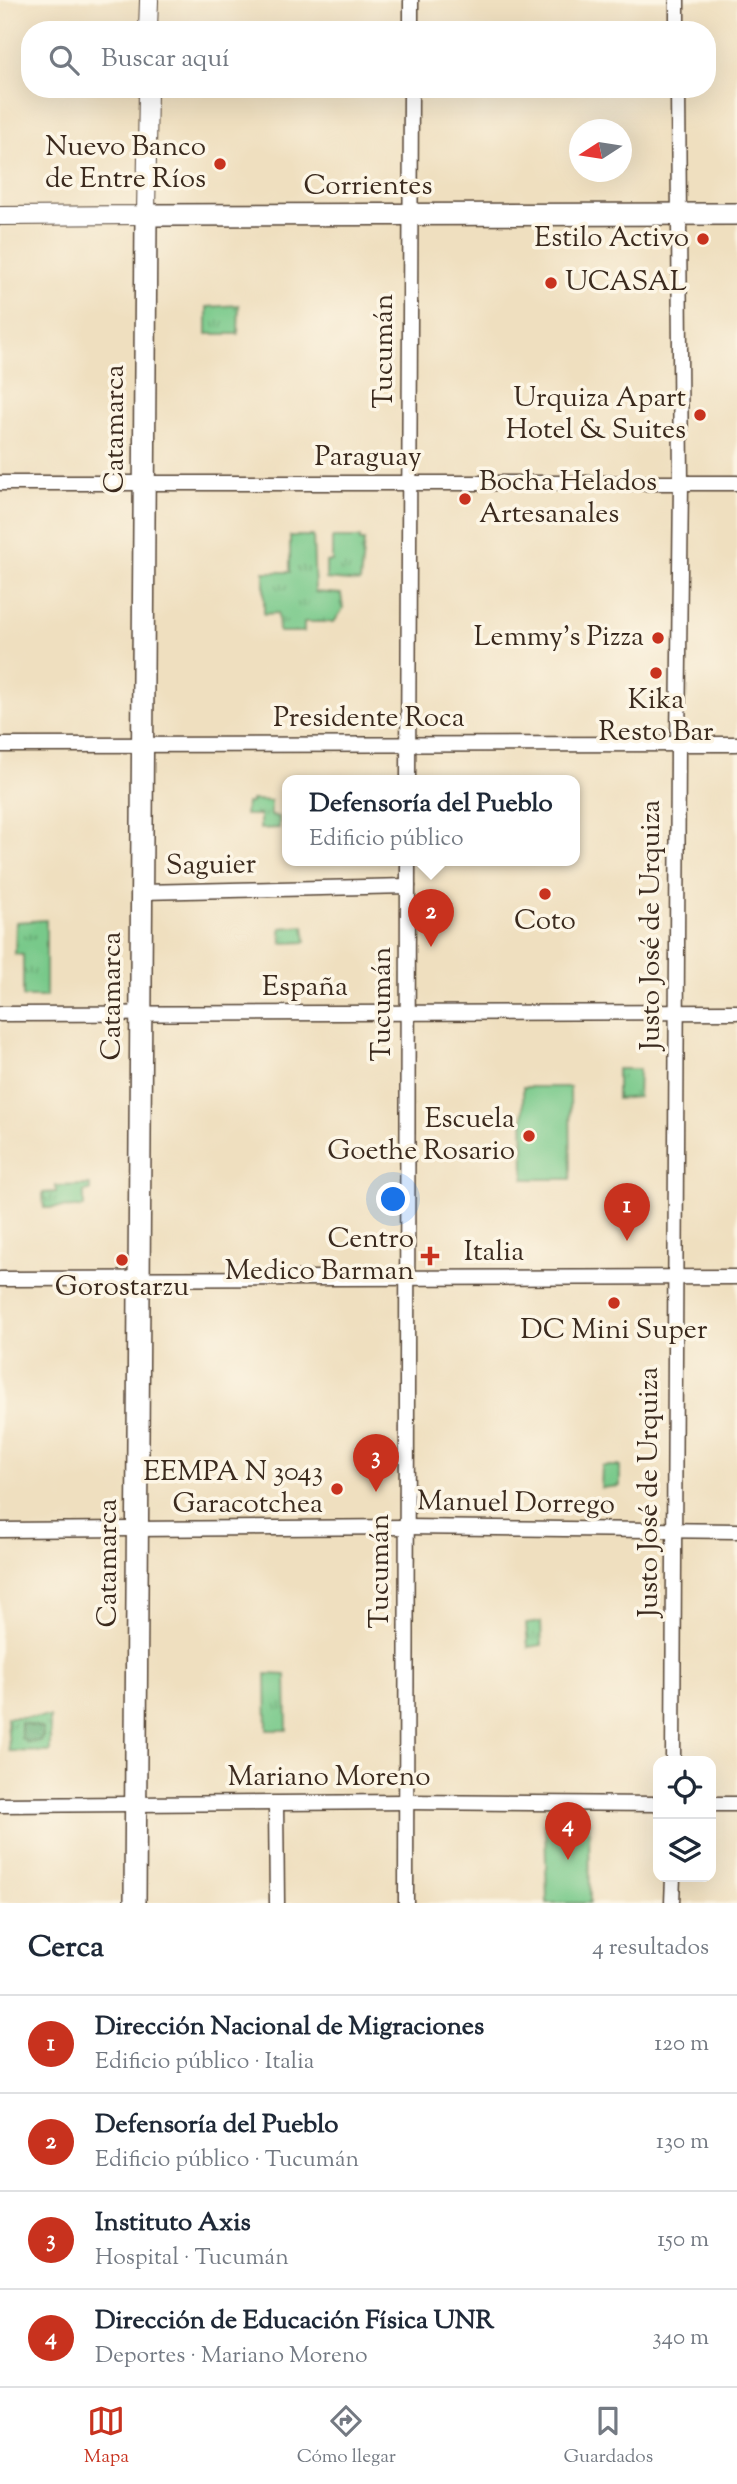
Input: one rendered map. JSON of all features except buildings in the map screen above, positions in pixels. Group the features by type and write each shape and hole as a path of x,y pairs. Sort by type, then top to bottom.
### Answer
{"main road":[{"name":"Corrientes","path":"146,215 737,214"},
{"name":"Catamarca","path":"135,1903 146,215"}],"street":[{"path":"148,21 149,0"},
{"path":"411,0 411,21"},
{"path":"677,0 677,21"},
{"name":"Catamarca","path":"146,215 148,98"},
{"name":"Tucumán","path":"408,775 411,98"},
{"name":"Justo José de Urquiza","path":"673,1756 681,483 678,98"},
{"name":"Corrientes","path":"0,216 146,215"},
{"name":"Paraguay","path":"0,483 737,483"},
{"name":"Presidente Roca","path":"0,745 737,744"},
{"name":"Tucumán","path":"406,1903 408,866"},
{"name":"Saguier","path":"142,892 408,886"},
{"name":"España","path":"0,1014 737,1012"},
{"name":"Italia","path":"0,1279 737,1278"},
{"name":"Manuel Dorrego","path":"0,1530 405,1527 737,1531"},
{"name":"Mariano Moreno","path":"0,1805 406,1802 653,1804"},
{"path":"276,1804 277,1903"},
{"path":"716,1804 737,1804"},
{"path":"672,1903 673,1882"}],"green space":[{"path":"239,305 238,334 207,334 207,307"},
{"path":"290,536 313,536 315,592 341,594 343,609 334,622 304,622 304,632 279,632 278,613 264,614 264,572 290,572"},
{"path":"332,538 360,538 360,541 364,541 360,582 326,579 326,562 332,561"},
{"path":"251,800 271,801 271,816 279,817 279,828 260,829 260,815 245,815 246,803 251,803"},
{"path":"46,920 46,997 23,997 23,955 15,954 16,922"},
{"path":"304,926 306,942 282,943 281,928"},
{"path":"617,1069 639,1069 638,1097 617,1099"},
{"path":"523,1087 570,1087 571,1179 524,1179"},
{"path":"90,1185 90,1191 84,1192 84,1207 44,1208 43,1193 56,1192 56,1186"},
{"path":"602,1466 620,1466 620,1486 601,1488"},
{"path":"541,1622 542,1645 528,1647 526,1624"},
{"path":"266,1674 286,1675 287,1730 267,1730"},
{"path":"7,1717 50,1717 50,1752 9,1751"},
{"path":"21,1722 42,1728 43,1736 40,1741 28,1742 21,1738"},
{"path":"589,1821 590,1903 547,1903 545,1822"}],"place":[{"name":"Nuevo Banco de Entre Ríos","path":"220,164"},
{"name":"Estilo Activo","path":"703,239"},
{"name":"UCASAL","path":"551,283"},
{"name":"Urquiza Apart Hotel & Suites","path":"700,415"},
{"name":"Bocha Helados Artesanales","path":"465,499"},
{"name":"Lemmy's Pizza","path":"658,638"},
{"name":"Kika Resto Bar","path":"656,673"},
{"name":"Coto","path":"545,894"},
{"name":"Defensoría del Pueblo","path":"431,947"},
{"name":"Escuela Goethe Rosario","path":"529,1136"},
{"name":"Dirección Nacional de Migraciones","path":"627,1241"},
{"name":"Centro Medico Barman","path":"430,1256"},
{"name":"Gorostarzu","path":"122,1260"},
{"name":"DC Mini Super","path":"614,1303"},
{"name":"EEMPA N 3043 Garacotchea","path":"337,1489"},
{"name":"Instituto Axis","path":"376,1492"},
{"name":"Dirección de Educación Física UNR","path":"568,1860"}]}
